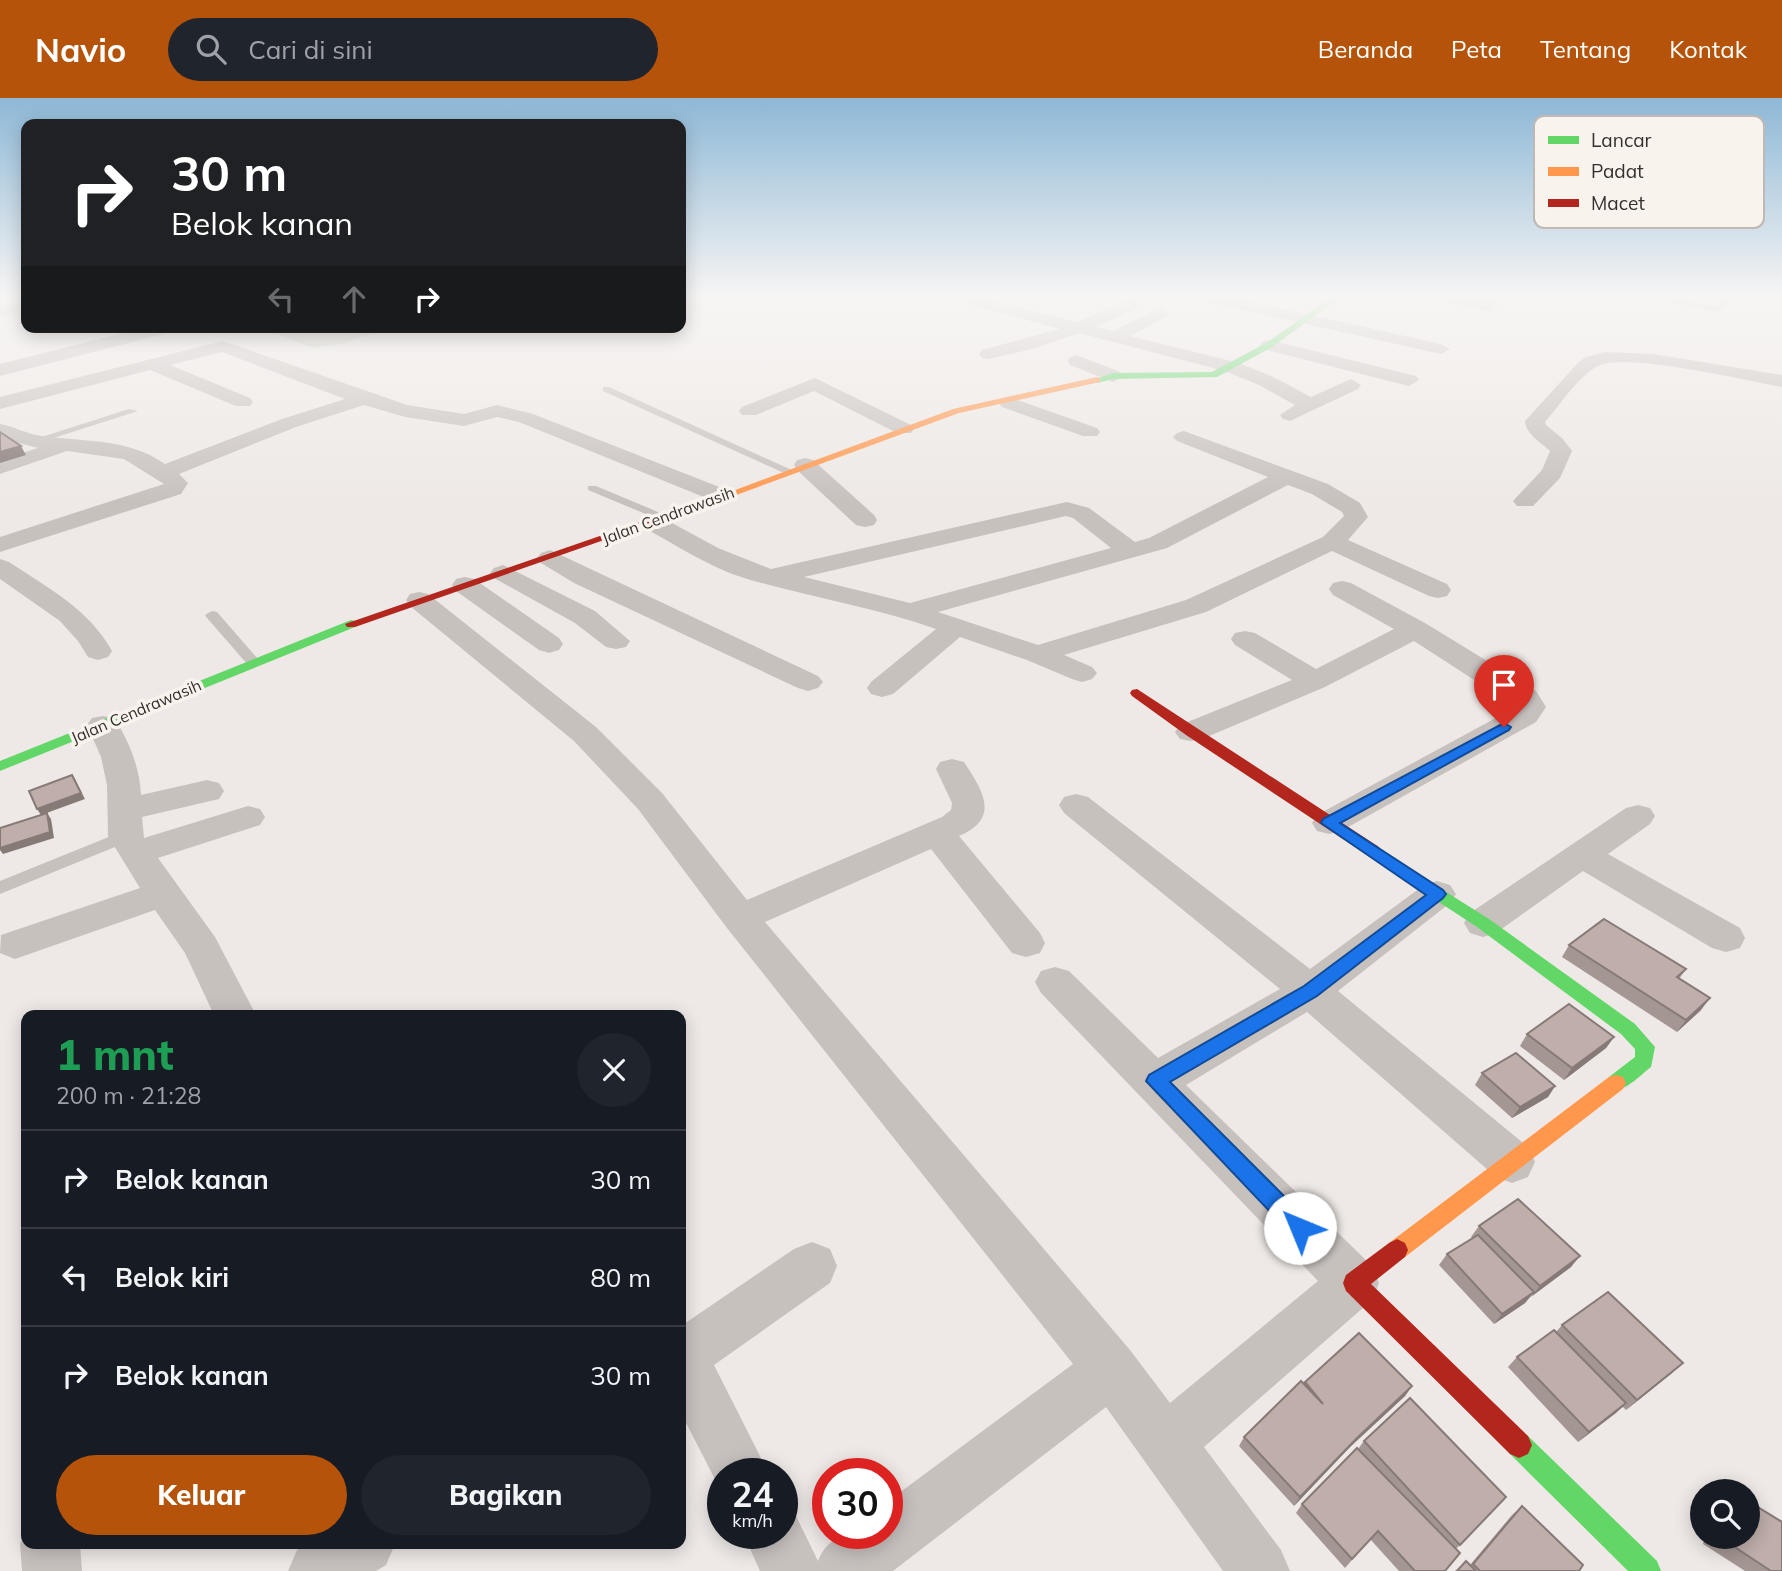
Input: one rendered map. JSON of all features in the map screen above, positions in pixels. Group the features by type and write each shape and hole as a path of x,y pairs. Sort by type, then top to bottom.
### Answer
{"street":[{"path":"0,403 150,366"},
{"path":"155,366 243,402"},
{"path":"279,366 364,399 405,411 471,420 497,411 526,418 719,495"},
{"path":"1088,366 1113,376"},
{"path":"1227,366 1266,381 1310,405"},
{"path":"1371,366 1414,373 1390,366"},
{"path":"1525,501 1552,472 1561,451 1556,441 1540,433 1535,421 1587,366"},
{"path":"1695,366 1782,381"},
{"name":"Jalan Cendrawasih","path":"0,766 253,662 419,600 550,558 956,411 1113,376 1205,377 1232,367"},
{"path":"1266,381 1331,395"},
{"path":"749,411 816,384 904,429"},
{"path":"1284,418 1351,385"},
{"path":"161,473 364,399"},
{"path":"1005,401 1090,432"},
{"path":"0,430 34,440 128,452 177,483 177,487 0,545"},
{"path":"1037,654 1196,606 1332,541 1356,517 1352,508 1330,494 1184,437"},
{"path":"0,467 66,443"},
{"path":"227,447 254,454 290,446"},
{"path":"797,468 865,520"},
{"path":"910,611 1158,543 1287,476"},
{"path":"772,576 1067,509 1081,513 1131,551"},
{"path":"658,519 709,554 751,572 910,611 1037,654 1082,673"},
{"path":"1332,541 1438,590"},
{"path":"550,558 808,682"},
{"path":"0,567 77,622 92,636 98,651"},
{"path":"503,573 585,617 616,640"},
{"path":"465,585 549,644"},
{"path":"0,600 32,590"},
{"path":"1329,823 1525,715 1531,707 1525,697 1415,629 1342,590"},
{"path":"419,600 585,734 650,801 740,918 1111,1369 1259,1571"},
{"path":"882,688 957,626"},
{"path":"1191,732 1315,681 1415,629"},
{"path":"1245,639 1315,681"},
{"path":"1137,692 1191,732 1483,923 1628,1029 1645,1047 1644,1061 1354,1283 1165,1444"},
{"path":"103,724 117,757 124,785 128,833 162,894 201,947 232,1010"},
{"path":"740,918 954,825 968,814 969,803 952,769"},
{"path":"128,833 207,791"},
{"path":"1076,805 1310,991 1512,1162"},
{"path":"1483,923 1638,816"},
{"path":"128,833 248,817"},
{"path":"937,833 1026,943"},
{"path":"1581,854 1726,938"},
{"path":"15,945 162,894"},
{"path":"1156,1081 1310,991 1437,894"},
{"path":"1055,982 1354,1283 1647,1571"},
{"path":"686,1354 812,1266"},
{"path":"686,1367 733,1458"},
{"path":"844,1571 1111,1369"},
{"path":"50,1549 52,1571"},
{"path":"318,1571 356,1549"},
{"path":"781,1549 793,1571"}],"lane":[{"path":"606,389 797,468"},
{"path":"34,440 133,411"},
{"path":"592,488 658,519"},
{"path":"212,615 253,662"},
{"path":"0,888 128,833"}],"building":[{"path":"0,432 21,446 0,452"},
{"path":"72,775 81,793 37,809 29,791"},
{"path":"47,813 50,832 0,848 0,828"},
{"path":"1604,919 1686,969 1677,977 1710,998 1686,1020 1569,945"},
{"path":"1569,1004 1614,1037 1572,1068 1527,1034"},
{"path":"1516,1053 1555,1086 1520,1107 1482,1073"},
{"path":"1518,1199 1580,1256 1540,1286 1479,1226"},
{"path":"1478,1235 1534,1292 1502,1314 1447,1254"},
{"path":"1608,1292 1683,1363 1637,1400 1562,1325"},
{"path":"1554,1330 1626,1403 1589,1432 1517,1357"},
{"path":"1359,1333 1412,1386 1300,1497 1244,1437 1301,1381 1323,1404 1305,1382"},
{"path":"1410,1398 1506,1497 1460,1545 1364,1441"},
{"path":"1357,1448 1460,1553 1445,1571 1415,1571 1378,1531 1352,1559 1302,1504"},
{"path":"1522,1506 1583,1565 1579,1571 1480,1571 1473,1564"},
{"path":"1760,1508 1782,1522 1782,1571 1771,1571 1738,1549 1760,1549"},
{"path":"1466,1561 1476,1571 1457,1571"}],"traffic: fast":[{"path":"1097,380 1113,376 1214,375 1231,366"},
{"path":"0,766 351,624"},
{"path":"1373,851 1483,923 1628,1029 1645,1047 1644,1061 1616,1083"},
{"path":"1519,1445 1647,1571"}],"traffic: slow":[{"path":"708,502 956,411 1097,380"},
{"path":"1397,1250 1616,1083"}],"traffic: jam":[{"path":"351,624 708,502"},
{"path":"1137,693 1191,732 1373,851"},
{"path":"1397,1250 1354,1283 1519,1445"}],"route":[{"path":"1300,1228 1156,1081 1310,991 1437,894 1329,823 1504,727"}]}
